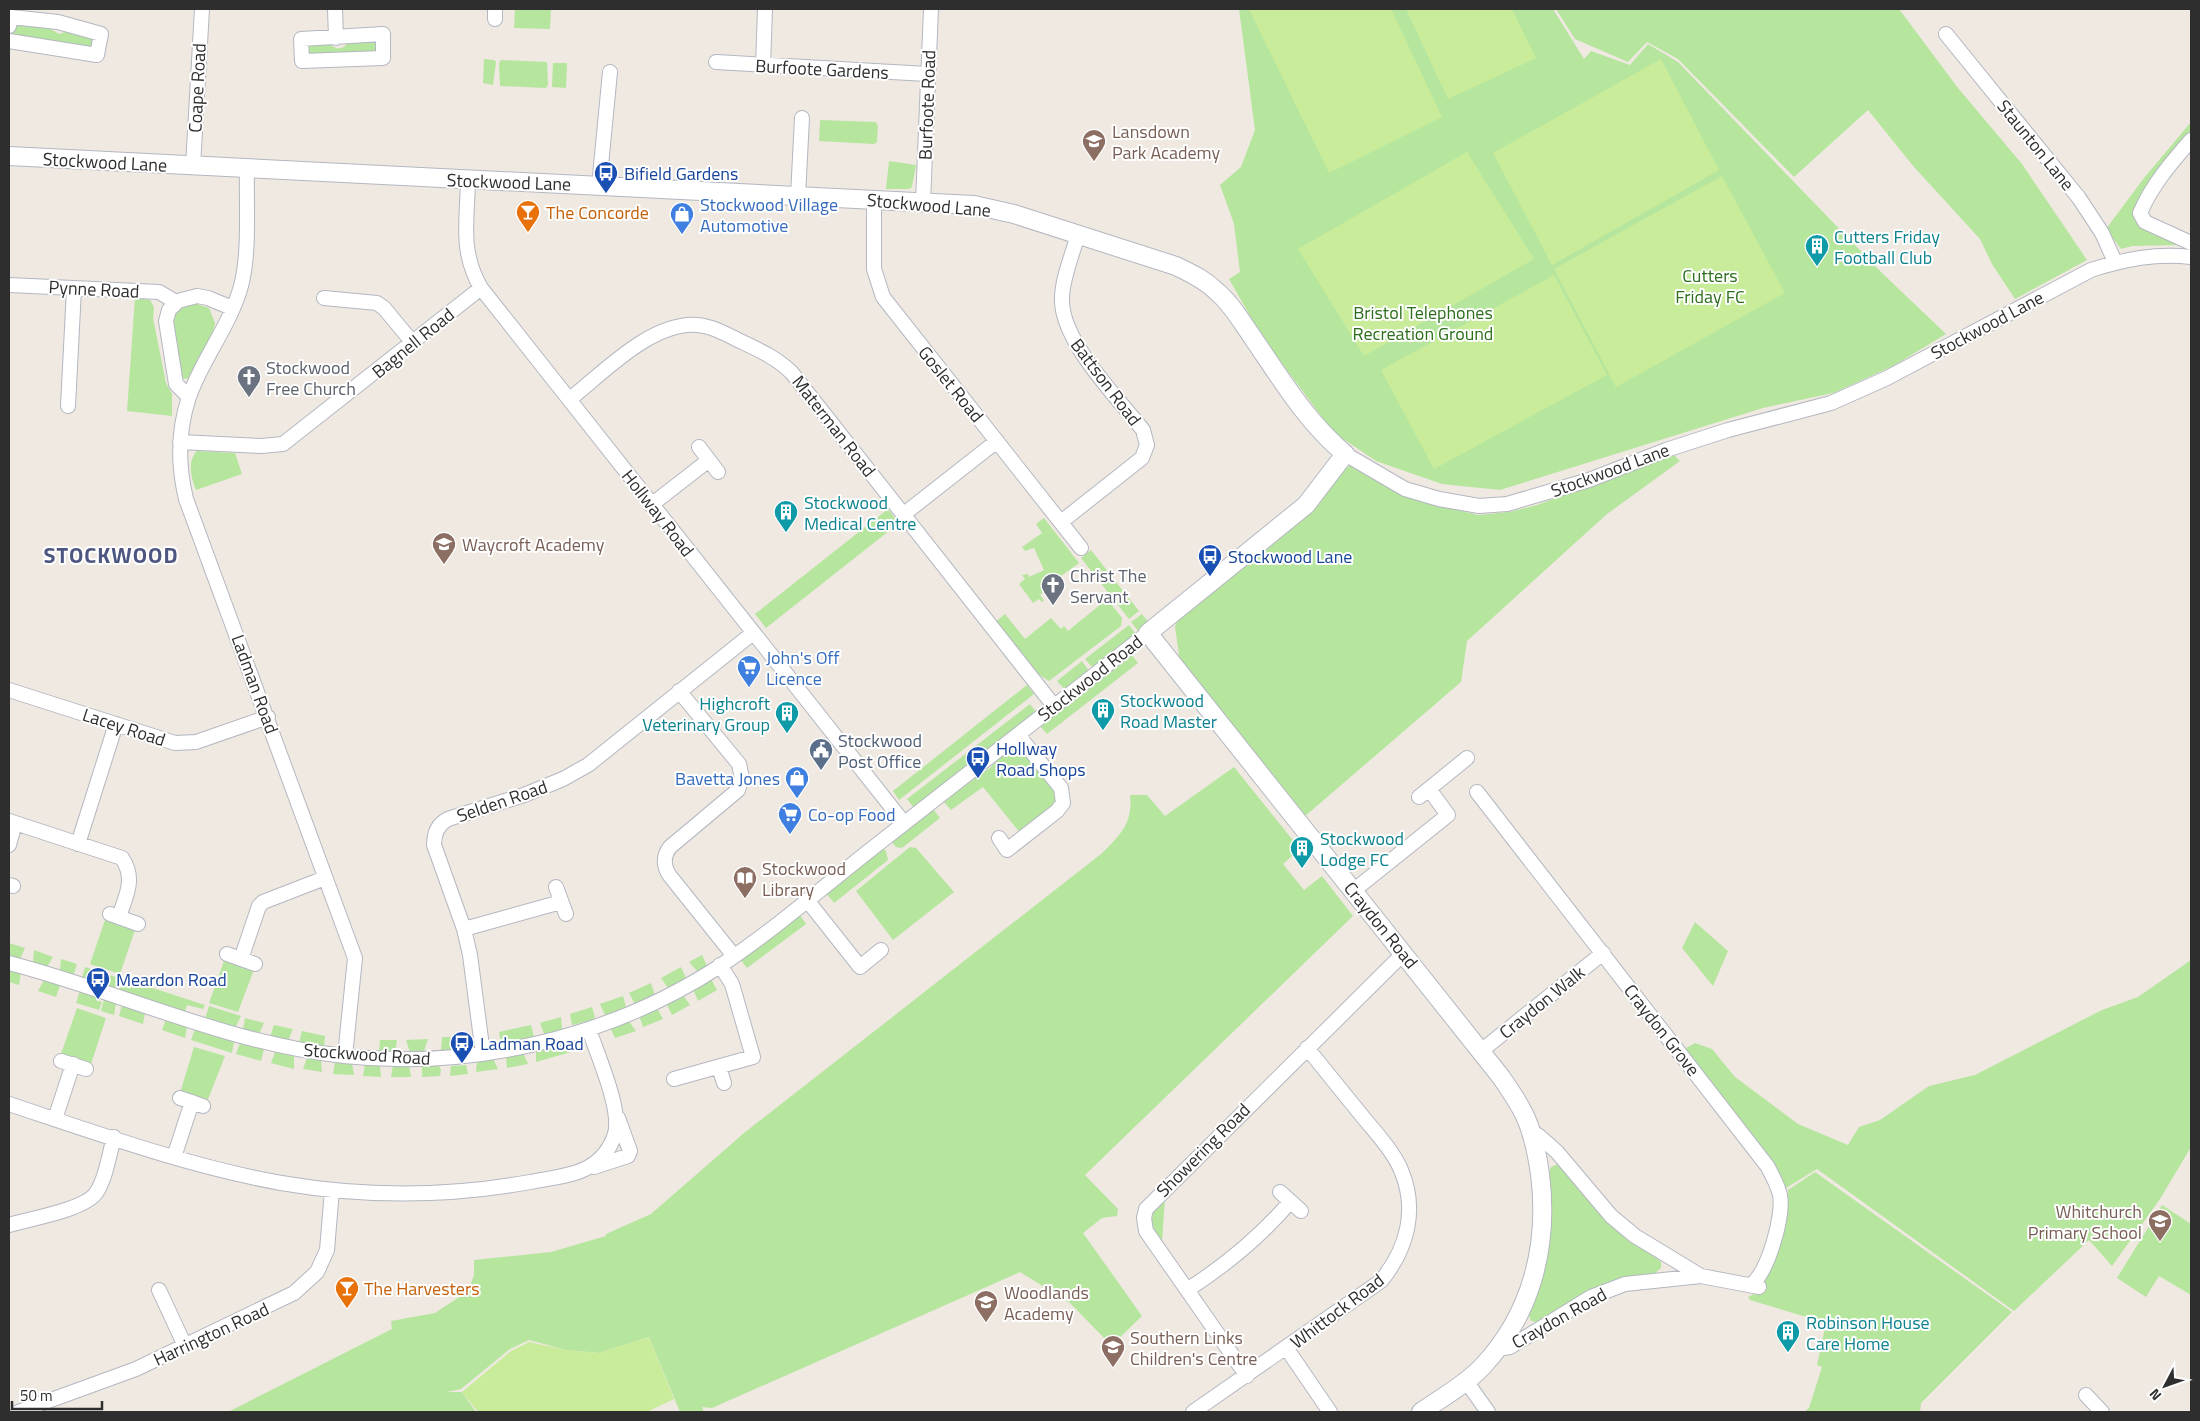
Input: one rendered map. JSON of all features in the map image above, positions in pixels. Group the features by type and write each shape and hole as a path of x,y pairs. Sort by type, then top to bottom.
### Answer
{"street":[{"name":"Coape Road","path":"193,166 202,9"},
{"path":"335,9 336,38"},
{"path":"763,66 765,9"},
{"name":"Burfoote Road","path":"923,202 931,9"},
{"path":"9,26 11,17 59,15 101,34 97,55 9,41"},
{"path":"383,34 383,58 302,61 301,39 336,38 383,34"},
{"name":"Staunton Lane","path":"1946,34 2079,198 2102,233 2115,262"},
{"name":"Burfoote Gardens","path":"716,62 927,74"},
{"path":"599,186 610,72"},
{"path":"798,196 802,118"},
{"path":"2191,140 2169,165 2147,197 2140,213 2145,222 2191,242"},
{"name":"Stockwood Lane","path":"9,156 468,181 923,202 974,205 1014,214 1176,266 1199,277 1216,290 1232,307 1304,412 1324,436 1345,454 1406,489 1439,499 1479,506 1507,504 1589,480 1666,450 1728,430 1831,404 1886,378 2091,270 2142,256 2168,255 2191,258"},
{"name":"Ladman Road","path":"247,168 244,273 232,308 189,397 180,442 180,475 186,499 268,717 355,958 345,1056"},
{"name":"Hollway Road","path":"468,181 466,250 470,269 481,288 904,823"},
{"name":"Goslet Road","path":"874,200 874,269 883,297 1080,548"},
{"name":"Battson Road","path":"1060,522 1142,458 1147,445 1143,430 1078,347 1068,330 1062,297 1078,234"},
{"name":"Pynne Road","path":"9,285 159,292 176,302"},
{"name":"Bagnell Road","path":"180,442 261,446 284,444 481,288"},
{"path":"68,406 74,289"},
{"path":"189,397 176,384 166,321 169,310 176,302 185,297 197,296 208,298 232,308"},
{"path":"333,303 377,304 384,308 413,343"},
{"name":"Materman Road","path":"570,399 648,338 659,332 684,325 698,325 718,330 783,364 904,514 1054,706"},
{"path":"904,514 997,441"},
{"path":"699,448 718,472"},
{"name":"Stockwood Road","path":"9,963 260,1042 345,1056 399,1060 483,1054 526,1046 589,1028 663,997 734,956 1018,735 1306,505 1345,454"},
{"path":"652,505 709,460"},
{"name":"Craydon Road","path":"1148,632 1481,1051 1524,1113 1535,1146 1542,1192 1543,1221 1540,1252 1533,1282 1523,1306 1497,1349"},
{"name":"Selden Road","path":"483,1054 470,955 464,929 434,845 434,836 439,826 448,819 563,779 588,766 753,633"},
{"name":"Lacey Road","path":"9,690 176,743 196,742 268,717"},
{"path":"679,692 738,764 742,778 738,790 670,847 665,856 665,865 670,876 734,956"},
{"path":"78,844 116,724"},
{"path":"998,838 1007,850 1059,809 1063,803 1061,788 1018,735"},
{"path":"1353,891 1448,815 1424,793 1467,758"},
{"name":"Craydon Grove","path":"1477,792 1768,1167 1776,1181 1781,1196 1780,1215 1766,1265 1757,1286"},
{"path":"9,845 12,822 122,858 129,869 130,881 114,916 138,924"},
{"path":"241,959 259,906 263,902 325,878"},
{"path":"464,929 564,908 556,887"},
{"path":"807,900 860,967 881,950"},
{"name":"Showering Road","path":"1247,1376 1146,1231 1144,1218 1146,1209 1404,953"},
{"name":"Craydon Walk","path":"1481,1051 1602,953"},
{"path":"227,954 255,964"},
{"path":"674,1079 758,1056 732,984 720,965"},
{"path":"9,1104 55,1120 244,1176 332,1190 403,1193 452,1192 515,1184 624,1159 630,1151 589,1028"},
{"name":"Whittock Road","path":"1193,1412 1287,1349 1381,1281 1394,1265 1404,1245 1409,1221 1408,1195 1401,1170 1387,1148 1307,1048"},
{"path":"55,1120 73,1064"},
{"path":"719,1066 724,1083"},
{"path":"174,1156 191,1102"},
{"path":"594,1167 614,1137 618,1116"},
{"name":"Craydon Road","path":"1530,1130 1556,1152 1611,1216 1635,1236 1701,1276"},
{"path":"9,1225 76,1206 90,1199 99,1187 114,1137"},
{"name":"Harrington Road","path":"18,1412 104,1382 286,1299 312,1277 327,1250 332,1190"},
{"path":"1187,1290 1245,1248 1272,1223 1296,1207 1280,1192"},
{"name":"Craydon Road","path":"1497,1349 1510,1346 1591,1297 1624,1284 1701,1276 1757,1286"},
{"path":"158,1290 185,1346"},
{"path":"1287,1349 1330,1412"},
{"path":"1421,1412 1482,1368 1497,1349"},
{"path":"1466,1381 1488,1412"},
{"path":"2086,1395 2102,1412"}],"green space":[{"path":"515,9 551,9 550,29 514,28"},
{"path":"1239,9 1553,9 1584,59 1591,51 1630,65 1648,44 1678,62 1881,272 1946,334 1893,366 1833,393 1763,408 1500,490 1442,484 1376,461 1333,432 1261,335 1229,279 1240,272 1234,224 1220,185 1241,167 1255,130"},
{"path":"1249,9 1391,9 1442,117 1329,173"},
{"path":"1406,9 1512,9 1536,58 1448,99"},
{"path":"1556,9 1899,9 1958,88 2022,164 2087,260 2015,299 1992,264 1980,239 1914,167 1868,110 1794,177 1678,59 1647,42 1628,62 1575,39"},
{"path":"14,24 49,28 59,34 68,31 94,38 93,47 14,35 12,32"},
{"path":"326,40 332,46 338,48 344,47 349,40 377,41 377,51 308,55 305,46"},
{"path":"484,59 496,62 493,85 483,83"},
{"path":"1661,59 1719,170 1552,265 1493,153"},
{"path":"501,60 547,62 548,85 546,88 500,86 499,63"},
{"path":"553,63 567,63 566,88 552,87"},
{"path":"820,120 876,122 878,126 877,142 874,144 819,141"},
{"path":"2191,122 2191,136 2135,214 2177,242 2177,245 2132,246 2121,249 2106,229 2144,178"},
{"path":"1467,152 1534,259 1364,356 1298,249"},
{"path":"889,161 916,165 912,187 909,189 886,189"},
{"name":"Cutters Friday FC","path":"1722,176 1785,293 1616,387 1554,269"},
{"path":"1554,275 1607,375 1434,469 1381,370"},
{"path":"135,298 150,300 154,307 153,318 166,383 172,394 172,416 127,411"},
{"path":"194,303 209,308 215,323 213,333 190,378 184,379 172,342 172,322 175,314 182,308"},
{"path":"197,451 235,453 242,474 196,490 191,475 191,465"},
{"path":"1673,454 1680,461 1607,514 1467,641 1461,682 1304,817 1180,662 1175,627 1178,619 1185,611 1287,533 1317,504 1340,472 1352,465 1413,499 1478,515 1509,512 1537,505"},
{"path":"888,509 899,523 766,628 755,614"},
{"path":"1044,518 1079,563 1047,586 1048,588 1040,595 1044,600 1042,602 1039,599 1033,603 1019,584 1025,579 1022,575 1028,574 1029,577 1044,570 1034,548 1025,551 1022,547 1042,533 1036,524"},
{"path":"1091,550 1139,611 1129,619 1081,558"},
{"path":"1107,599 1122,618 1121,626 1049,681 1038,674 994,623 1005,614 1025,639 1051,618 1061,629 1064,626 1068,631"},
{"path":"1142,614 1149,623 1138,631 1131,622"},
{"path":"1129,625 1136,634 1093,668 1085,659"},
{"path":"1131,654 1138,663 1047,734 1040,726"},
{"path":"1082,661 1089,671 1065,690 1057,681"},
{"path":"1027,685 1034,694 899,800 893,791"},
{"path":"1030,704 1036,712 914,808 907,799"},
{"path":"1017,746 1024,748 1057,790 1057,805 1021,834 983,787 951,810 943,801 990,768 1004,752"},
{"path":"1234,767 1300,849 1283,864 1304,890 1322,876 1353,916 1085,1175 1118,1209 1117,1216 1102,1218 1083,1233 1142,1316 1117,1340 1105,1339 1070,1303 1020,1272 712,1408 702,1407 704,1412 680,1412 649,1337 599,1353 566,1350 529,1340 510,1349 461,1389 447,1392 462,1392 476,1412 228,1412 392,1329 391,1321 435,1313 468,1291 474,1275 474,1260 551,1252 606,1236 606,1234 651,1214 744,1133 1101,854 1124,828 1129,814 1130,795 1147,795 1165,816"},
{"path":"933,809 940,818 902,848 896,847 891,841"},
{"path":"910,847 916,848 954,892 893,940 856,891"},
{"path":"883,848 886,851 888,860 834,903 826,893"},
{"path":"799,914 806,924 747,968 740,959"},
{"path":"106,917 136,927 120,974 90,964"},
{"path":"1695,922 1728,951 1713,986 1682,948"},
{"path":"9,943 25,948 20,959 9,956"},
{"path":"34,950 53,957 47,967 33,963"},
{"path":"702,955 707,966 698,972 689,962"},
{"path":"225,958 255,967 238,1012 209,1003"},
{"path":"61,959 77,964 73,976 60,971"},
{"path":"2191,960 2191,1147 2160,1199 2112,1266 2089,1240 2014,1311 1817,1169 1786,1188 1777,1167 1690,1059 1686,1048 1695,1043 1712,1049 1735,1077 1798,1124 1848,1145 1859,1127 1880,1120 1929,1086 1975,1075 2102,1010 2138,997"},
{"path":"85,967 119,978 115,989 82,978"},
{"path":"681,967 686,978 668,988 661,978"},
{"path":"9,969 21,972 19,985 9,982"},
{"path":"122,978 205,1005 203,1009 187,1005 185,1012 119,990"},
{"path":"711,979 717,990 698,1001 693,989"},
{"path":"44,980 60,985 56,997 38,991"},
{"path":"651,983 655,995 635,1004 629,993"},
{"path":"80,991 96,997 96,1000 102,1002 99,1010 76,1003"},
{"path":"683,995 690,1005 672,1015 666,1003"},
{"path":"623,996 626,1007 605,1015 600,1004"},
{"path":"104,999 116,1003 114,1015 101,1011"},
{"path":"122,1005 145,1013 143,1024 119,1016"},
{"path":"209,1006 241,1016 235,1028 205,1019"},
{"path":"592,1007 595,1017 593,1020 572,1025 570,1014"},
{"path":"77,1008 106,1018 91,1064 61,1054"},
{"path":"657,1008 663,1019 643,1027 639,1015"},
{"path":"561,1017 562,1030 544,1034 540,1023"},
{"path":"245,1018 264,1023 259,1034 243,1030"},
{"path":"166,1019 187,1026 185,1038 162,1030"},
{"path":"628,1020 636,1031 615,1038 610,1027"},
{"path":"274,1025 293,1029 288,1041 270,1037"},
{"path":"531,1025 534,1037 501,1044 499,1032"},
{"path":"195,1029 234,1042 232,1053 191,1040"},
{"path":"302,1031 325,1036 324,1047 299,1043"},
{"path":"442,1037 463,1037 464,1049 441,1051"},
{"path":"428,1039 424,1051 410,1052 406,1040"},
{"path":"575,1039 578,1050 536,1062 536,1050"},
{"path":"380,1040 397,1040 395,1052 379,1052"},
{"path":"240,1043 264,1049 261,1061 236,1054"},
{"path":"194,1047 225,1056 207,1102 180,1093"},
{"path":"275,1052 294,1056 294,1069 271,1063"},
{"path":"523,1053 528,1064 507,1068 506,1056"},
{"path":"307,1058 321,1060 322,1072 303,1069"},
{"path":"493,1058 498,1069 476,1072 477,1060"},
{"path":"335,1062 352,1063 354,1075 333,1074"},
{"path":"365,1064 380,1065 381,1077 363,1076"},
{"path":"438,1064 441,1070 440,1076 422,1077 422,1065"},
{"path":"393,1065 409,1065 411,1077 391,1077"},
{"path":"466,1065 468,1074 450,1076 451,1066"},
{"path":"1558,1164 1567,1172 1598,1210 1661,1262 1661,1268 1654,1274 1598,1287 1537,1322 1531,1321 1528,1312 1537,1290 1550,1233 1549,1173 1551,1167"},
{"path":"1815,1172 2012,1312 1921,1403 1920,1412 1804,1412 1809,1408 1822,1367 1817,1365 1826,1323 1750,1300 1748,1297 1758,1292 1784,1217 1788,1190"},
{"path":"1165,1198 1162,1243 1151,1223 1154,1210"},
{"name":"Whitchurch Primary School","path":"2162,1205 2191,1224 2191,1295 2159,1276 2146,1297 2117,1278"},
{"path":"649,1337 674,1399 647,1412 478,1412 462,1392 511,1351 529,1342 566,1350 599,1353"}],"place":[{"name":"Lansdown Park Academy","path":"1094,162"},
{"name":"Bifield Gardens","path":"606,194"},
{"name":"The Concorde","path":"528,233"},
{"name":"Stockwood Village Automotive","path":"682,235"},
{"name":"Cutters Friday Football Club","path":"1817,267"},
{"name":"Stockwood Free Church","path":"249,398"},
{"name":"Stockwood Medical Centre","path":"786,533"},
{"name":"Waycroft Academy","path":"444,565"},
{"name":"Stockwood Lane","path":"1210,577"},
{"name":"Christ The Servant","path":"1053,606"},
{"name":"John's Off Licence","path":"749,688"},
{"name":"Stockwood Road Master","path":"1103,731"},
{"name":"Highcroft Veterinary Group","path":"787,734"},
{"name":"Stockwood Post Office","path":"821,771"},
{"name":"Hollway Road Shops","path":"978,779"},
{"name":"Bavetta Jones","path":"797,799"},
{"name":"Co-op Food","path":"790,835"},
{"name":"Stockwood Lodge FC","path":"1302,869"},
{"name":"Stockwood Library","path":"745,899"},
{"name":"Meardon Road","path":"98,1000"},
{"name":"Ladman Road","path":"462,1064"},
{"name":"Whitchurch Primary School","path":"2160,1242"},
{"name":"The Harvesters","path":"347,1309"},
{"name":"Woodlands Academy","path":"986,1323"},
{"name":"Robinson House Care Home","path":"1788,1353"},
{"name":"Southern Links Children's Centre","path":"1113,1368"}],"district":[{"name":"STOCKWOOD","path":"111,555"}],"park label":[{"name":"Bristol Telephones Recreation Ground","path":"1423,322"}]}
